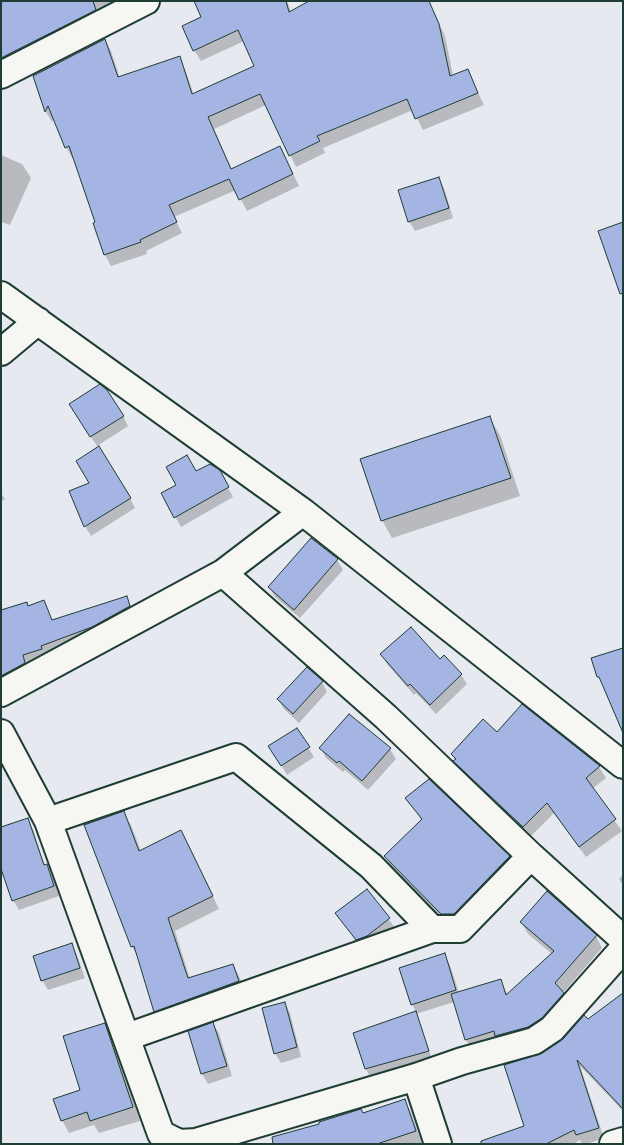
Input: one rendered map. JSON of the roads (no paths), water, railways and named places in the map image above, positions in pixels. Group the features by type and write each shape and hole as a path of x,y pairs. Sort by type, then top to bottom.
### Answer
{"street":[{"path":"1,75 146,1"},
{"path":"1,295 302,512 623,765"},
{"path":"1,352 38,320"},
{"path":"1,693 223,573 302,512"},
{"path":"223,573 386,717 531,856 623,939"},
{"path":"1,733 48,821 161,1134 179,1143 196,1142 416,1078 462,1061 534,1041 552,1029 623,949"},
{"path":"48,821 236,757 371,866 432,929"},
{"path":"127,1038 432,929 460,930 531,856"},
{"path":"416,1078 438,1144"},
{"path":"613,1144 623,1140"}]}
